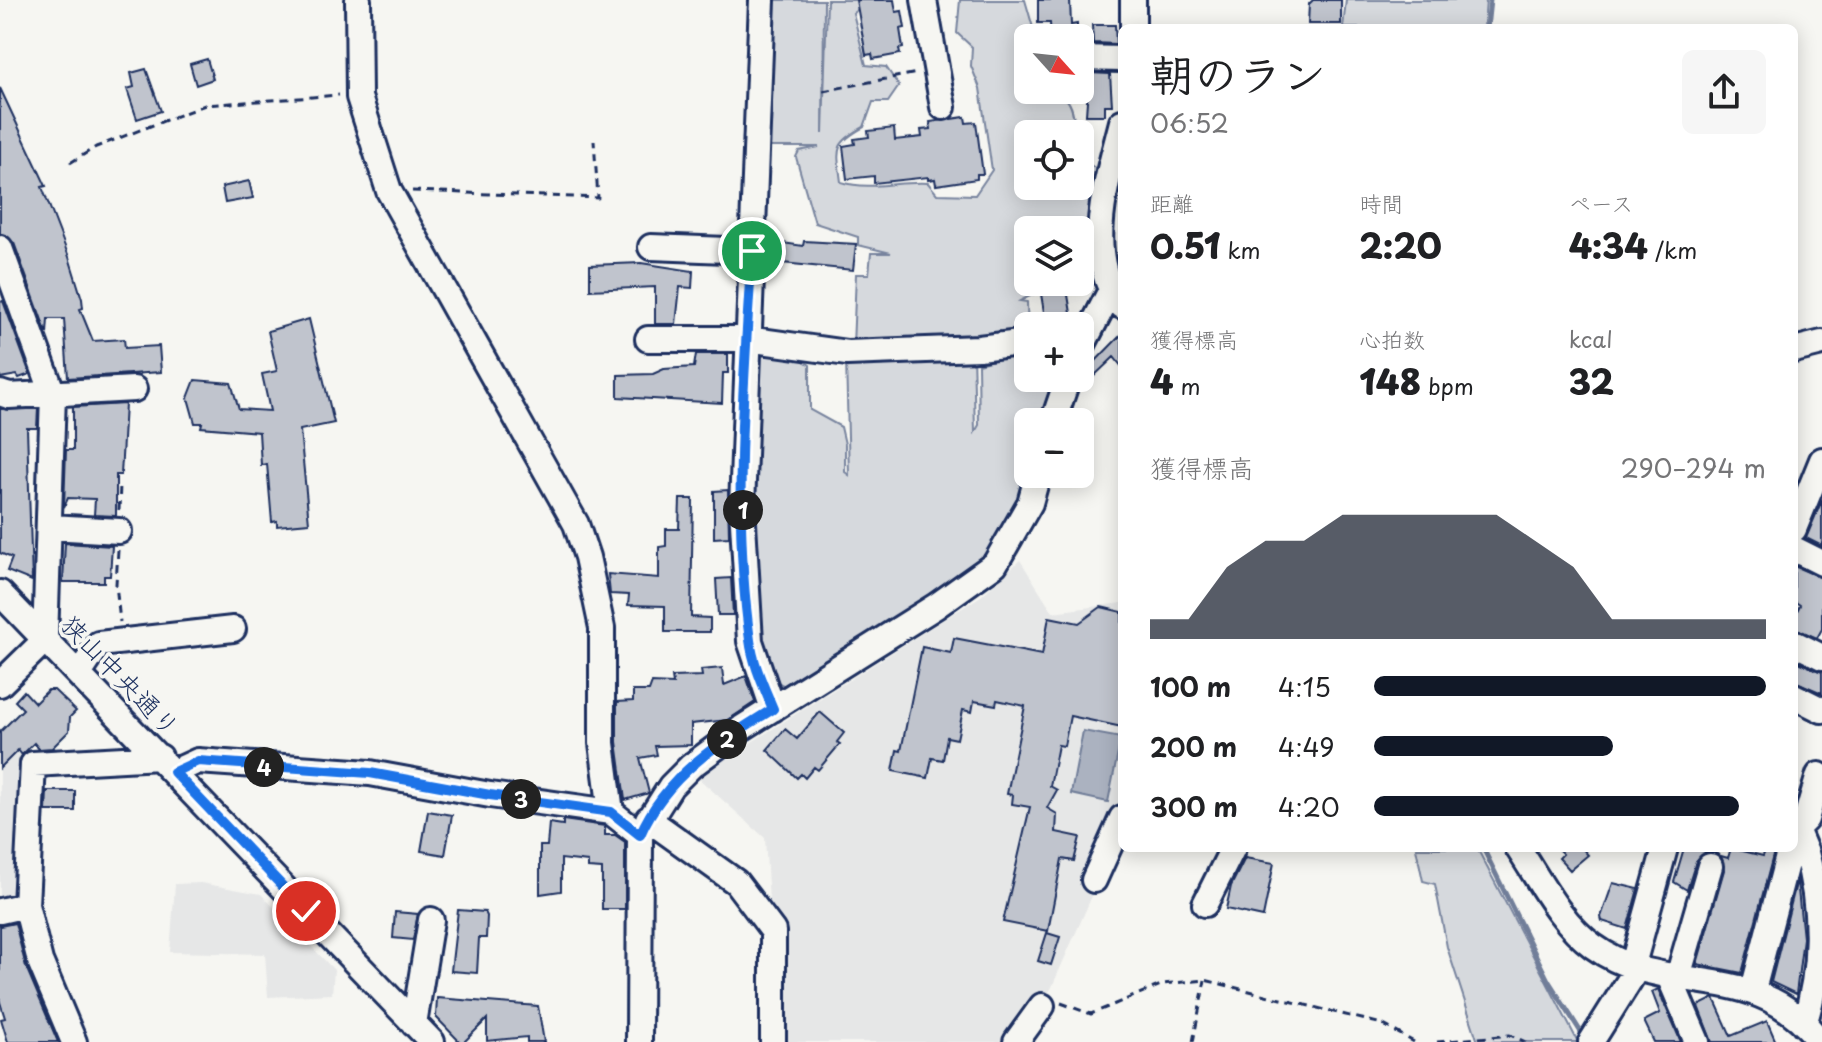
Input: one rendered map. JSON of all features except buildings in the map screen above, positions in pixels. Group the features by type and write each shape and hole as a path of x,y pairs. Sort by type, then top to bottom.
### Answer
{"street":[{"path":"358,0 359,93 389,191 576,524 602,628 602,743 611,812"},
{"path":"762,0 742,506 750,641 773,709"},
{"path":"924,0 943,107"},
{"path":"1133,0 1133,24"},
{"path":"1094,58 1118,59"},
{"path":"1094,323 1116,299 1112,232 1101,217 1118,140"},
{"path":"651,247 752,251"},
{"path":"0,248 53,394 45,640 0,684"},
{"path":"648,339 747,339 847,353 1014,344"},
{"path":"1798,349 1822,343"},
{"path":"0,393 9,396 134,389"},
{"path":"1798,520 1820,468"},
{"path":"639,1042 644,827 691,766 995,564 1030,503 1034,488"},
{"path":"51,527 119,531"},
{"path":"1798,551 1822,563"},
{"name":"狭山中央通り","path":"0,593 432,1042"},
{"path":"79,674 99,644 233,629"},
{"path":"1798,645 1822,657"},
{"path":"1798,698 1822,710"},
{"path":"74,1042 40,961 26,905 33,764 167,764 198,761 370,773 490,795 611,812 644,827 736,882 773,931 773,1042"},
{"path":"1798,827 1806,819 1819,775"},
{"path":"1094,880 1118,827"},
{"path":"1798,834 1815,873 1821,917 1820,965 1804,1024"},
{"path":"1205,904 1231,852"},
{"path":"1521,852 1578,932 1593,946 1634,969 1722,982 1753,990 1804,1024 1820,1042"},
{"path":"1591,1042 1634,969 1664,852"},
{"path":"1753,990 1789,852 1806,853"},
{"path":"1697,1042 1674,977 1710,866"},
{"path":"0,911 26,905"},
{"path":"414,1024 431,920"},
{"path":"1016,1042 1042,1006"}],"path":[{"path":"823,91 937,70"},
{"path":"70,163 96,147 205,105 359,93"},
{"path":"389,191 598,198 594,141"},
{"path":"120,484 116,584 122,642"},
{"path":"1193,1042 1205,980"},
{"path":"1042,1006 1051,999 1091,1014 1163,984 1205,980 1382,1024 1414,1042"},
{"path":"1437,1042 1510,1035 1526,1042"}],"shaded area":[{"path":"765,0 824,0 823,134 827,0 871,0 853,13 866,65 886,67 899,86 888,102 873,102 864,127 842,143 838,155 841,182 863,186 928,183 937,194 975,195 992,170 980,88 971,66 972,47 957,33 960,0 1025,0 1032,24 1014,24 1014,104 1069,104 1074,120 1014,120 1014,200 1092,200 1091,216 1014,216 1014,296 1030,296 1020,301 1027,302 1027,312 1014,312 1014,339 853,346 856,274 869,274 871,253 891,253 858,245 858,237 815,223 796,157 799,151 819,147 761,147"},
{"path":"1346,0 1486,0 1484,24 1343,24"},
{"path":"757,350 796,356 810,365 810,410 841,427 845,444 845,472 849,475 846,359 973,353 975,432 979,425 978,364 1014,355 1014,392 1054,392 1048,408 1014,408 1014,488 1028,488 993,548 970,572 800,681 785,686 776,681 761,653 750,518"},
{"path":"1020,560 1053,612 1118,604 1118,821 1099,880 1051,989 1009,1042 778,1042 765,838 697,777 981,596"},
{"path":"1083,731 1118,737 1108,802 1071,794"},
{"path":"0,734 24,759 21,896 0,901"},
{"path":"1417,852 1479,852 1578,1042 1478,1042 1447,947 1435,884 1423,881"},
{"path":"201,883 261,894 334,970 332,994 268,997 265,954 170,952 175,884"}],"waterway":[{"path":"1487,24 1490,0"},
{"path":"1485,852 1548,980 1584,1037"}],"route":[{"path":"306,911 174,772 198,761 370,773 490,795 611,812 640,835 671,786 691,766 773,709 750,641 742,506 752,251"}]}
